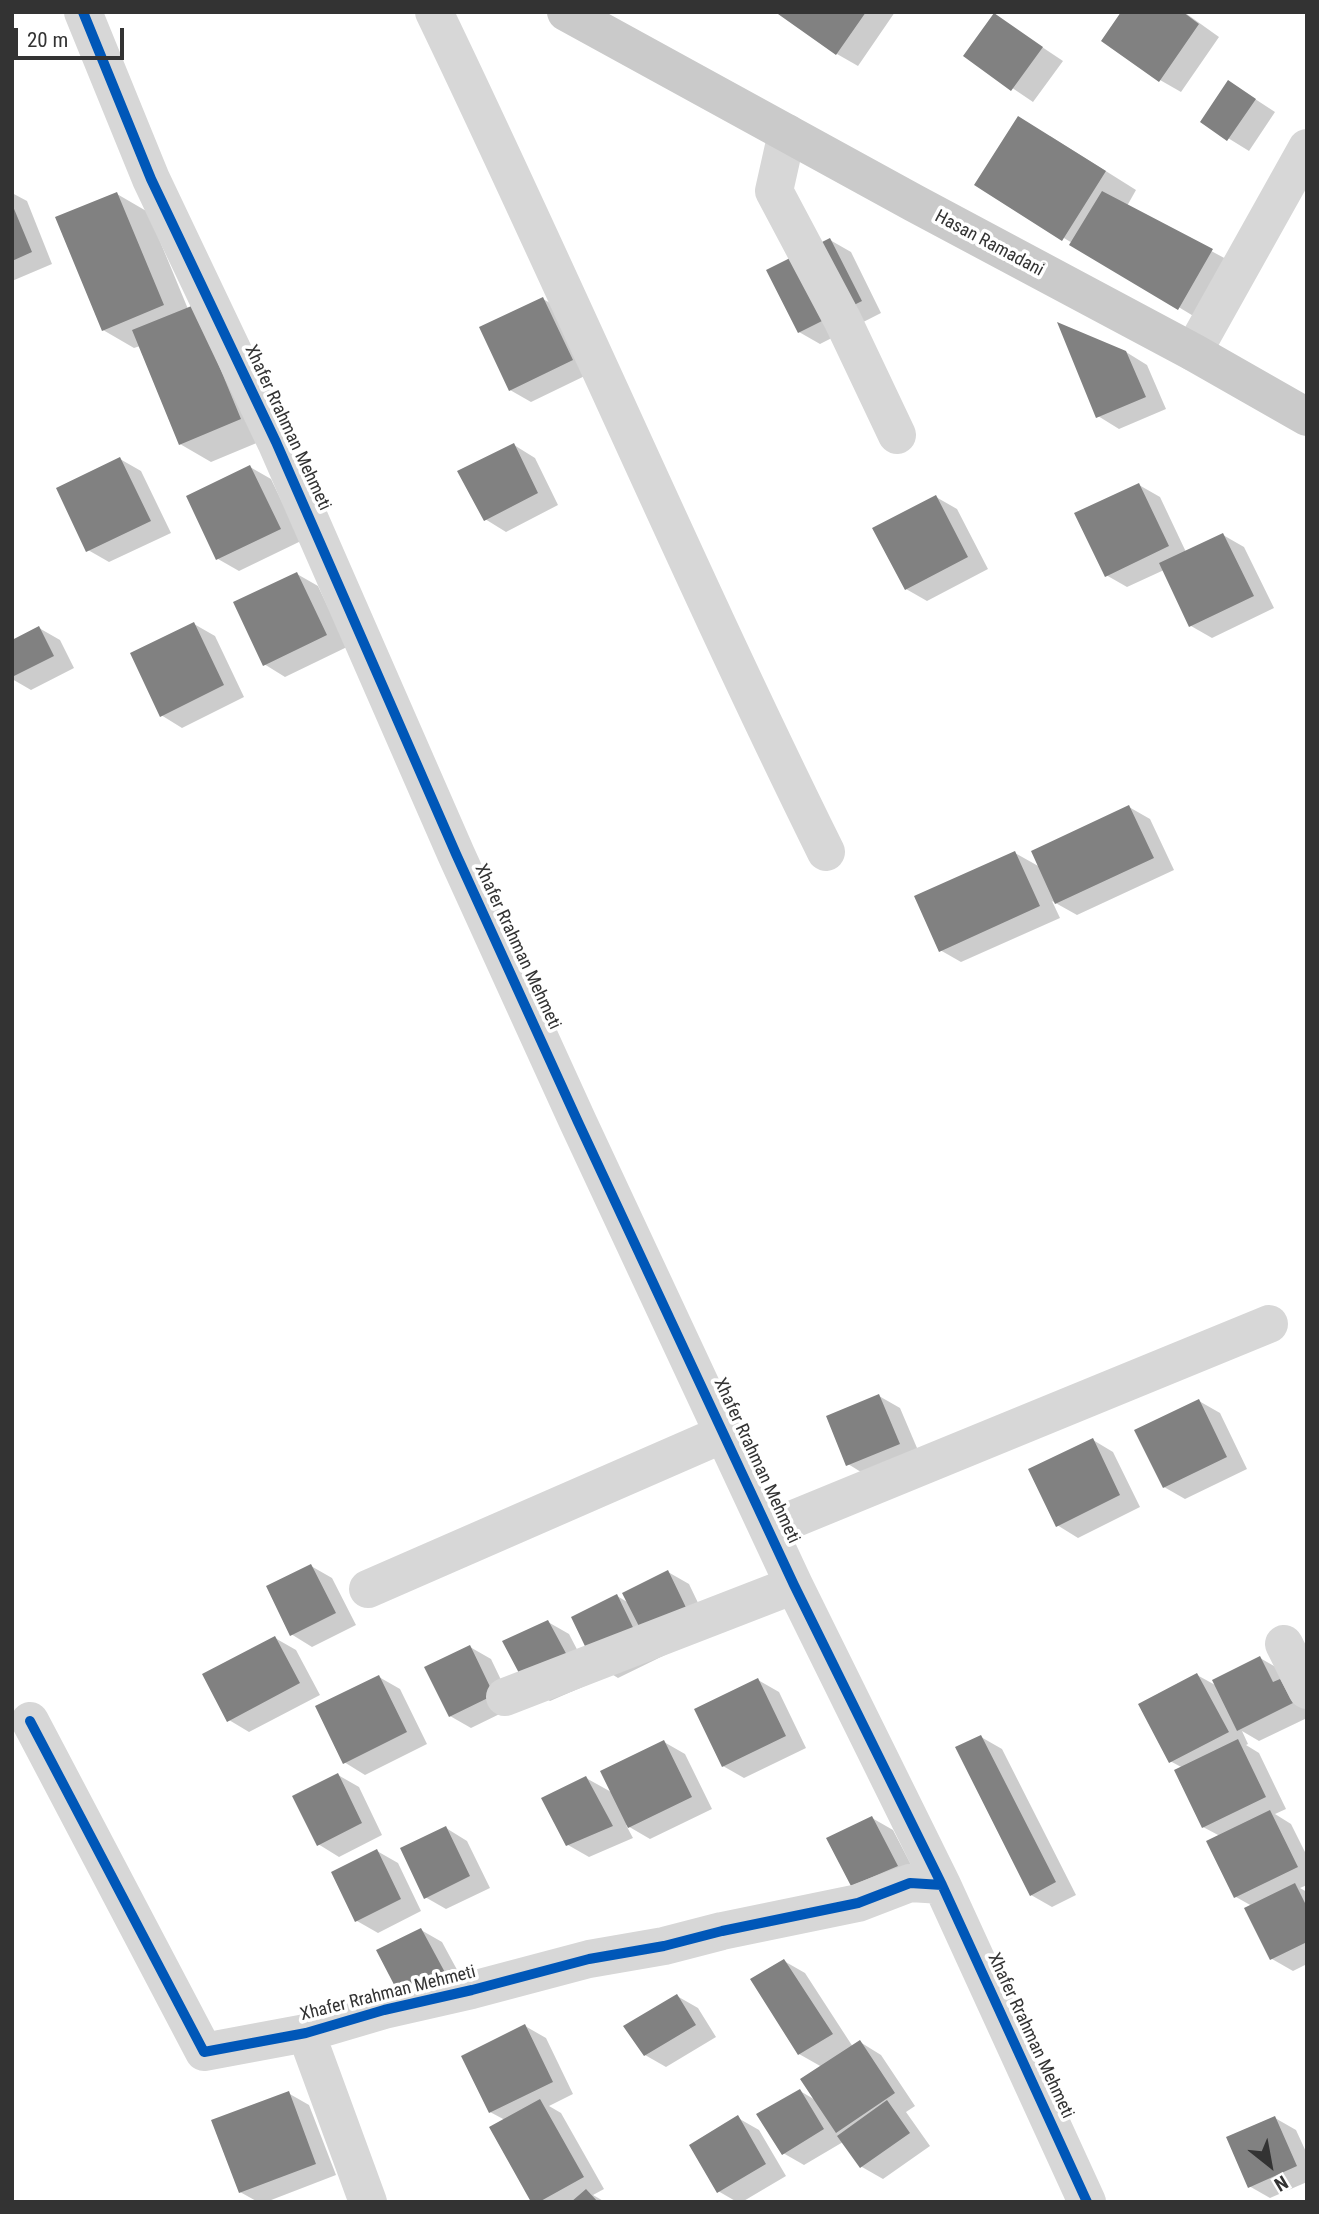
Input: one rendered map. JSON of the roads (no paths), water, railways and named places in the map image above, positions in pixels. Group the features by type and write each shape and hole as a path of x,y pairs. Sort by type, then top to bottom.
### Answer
{"main road":[{"name":"Hasan Ramadani","path":"566,12 1193,352 1307,417"}],"street":[{"name":"Xhafer Rrahman Mehmeti","path":"83,12 151,179 276,442 456,854 723,1434 942,1885 1087,2202"},
{"path":"434,12 501,150 776,751 826,852"},
{"path":"787,133 775,191 843,321 897,435"},
{"path":"1193,352 1307,148"},
{"path":"769,1529 1269,1324"},
{"path":"368,1589 723,1434"},
{"path":"505,1697 794,1585"},
{"path":"1284,1644 1307,1690"},
{"name":"Xhafer Rrahman Mehmeti","path":"30,1721 204,2052 306,2033 384,2010 589,1959 664,1946 858,1903 910,1883 942,1885"},
{"path":"306,2033 368,2202"}]}
